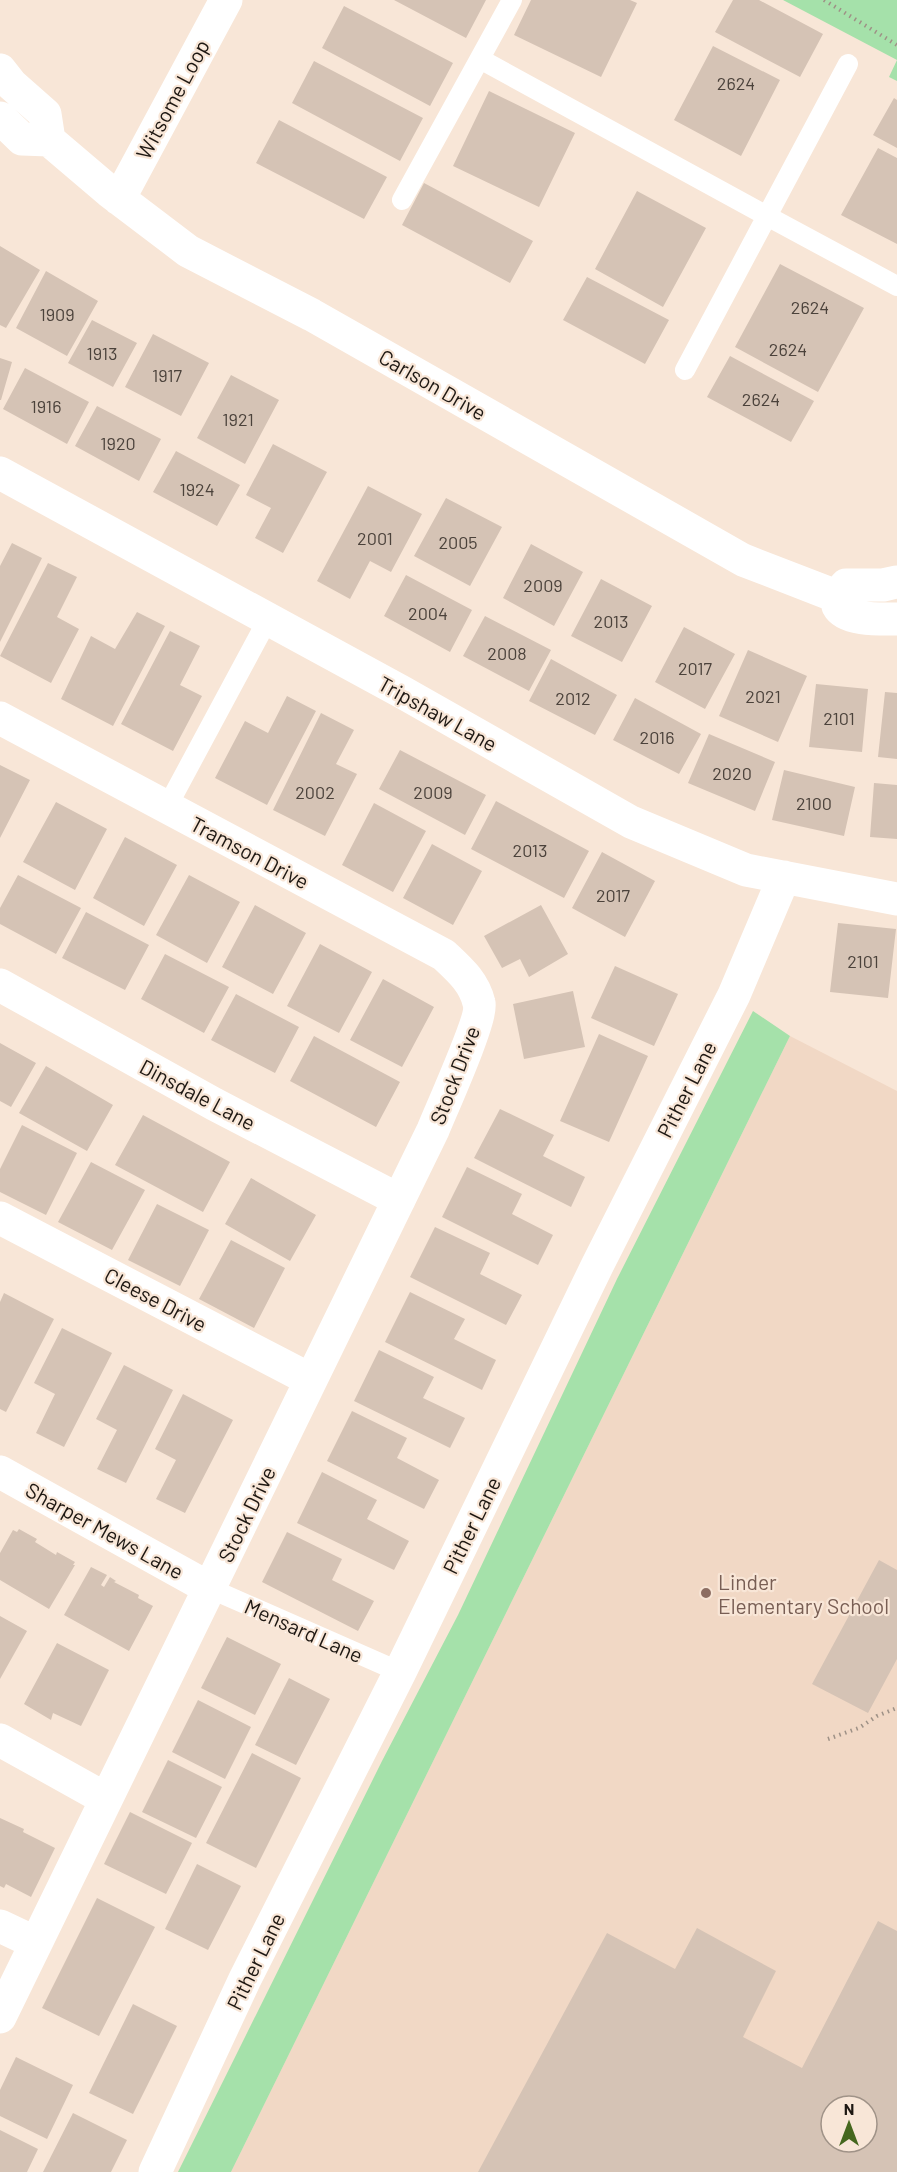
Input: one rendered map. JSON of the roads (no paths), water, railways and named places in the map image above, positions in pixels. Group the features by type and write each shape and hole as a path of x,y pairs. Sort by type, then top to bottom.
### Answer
{"street":[{"name":"Witsome Loop","path":"119,199 226,0"},
{"path":"0,70 18,91 45,114 50,140 22,139 0,118"},
{"name":"Carlson Drive","path":"50,140 119,199 188,251 312,315 743,560 836,596 838,606 846,613 856,617 897,619"},
{"name":"Tripshaw Lane","path":"0,473 268,619 631,822 746,870 897,899"},
{"path":"836,596 846,585 883,585 897,582"},
{"name":"Tramson Drive","path":"0,718 444,955 470,980 480,1006"},
{"name":"Pither Lane","path":"154,2172 245,1979 400,1672 597,1266 734,995 784,877"},
{"name":"Dinsdale Lane","path":"0,984 214,1104 399,1200"},
{"name":"Stock Drive","path":"0,2017 433,1130 470,1040 480,1006"},
{"name":"Cleese Drive","path":"0,1218 311,1380"},
{"name":"Sharper Mews Lane","path":"0,1472 209,1588"},
{"path":"0,1740 106,1798"},
{"path":"0,1926 36,1943"}],"lane":[{"path":"402,200 512,0"},
{"path":"480,59 897,285"},
{"path":"685,370 848,64"},
{"path":"167,807 268,619"},
{"name":"Mensard Lane","path":"209,1588 400,1672"}],"place":[{"name":"Linder Elementary School","path":"706,1593"}]}
